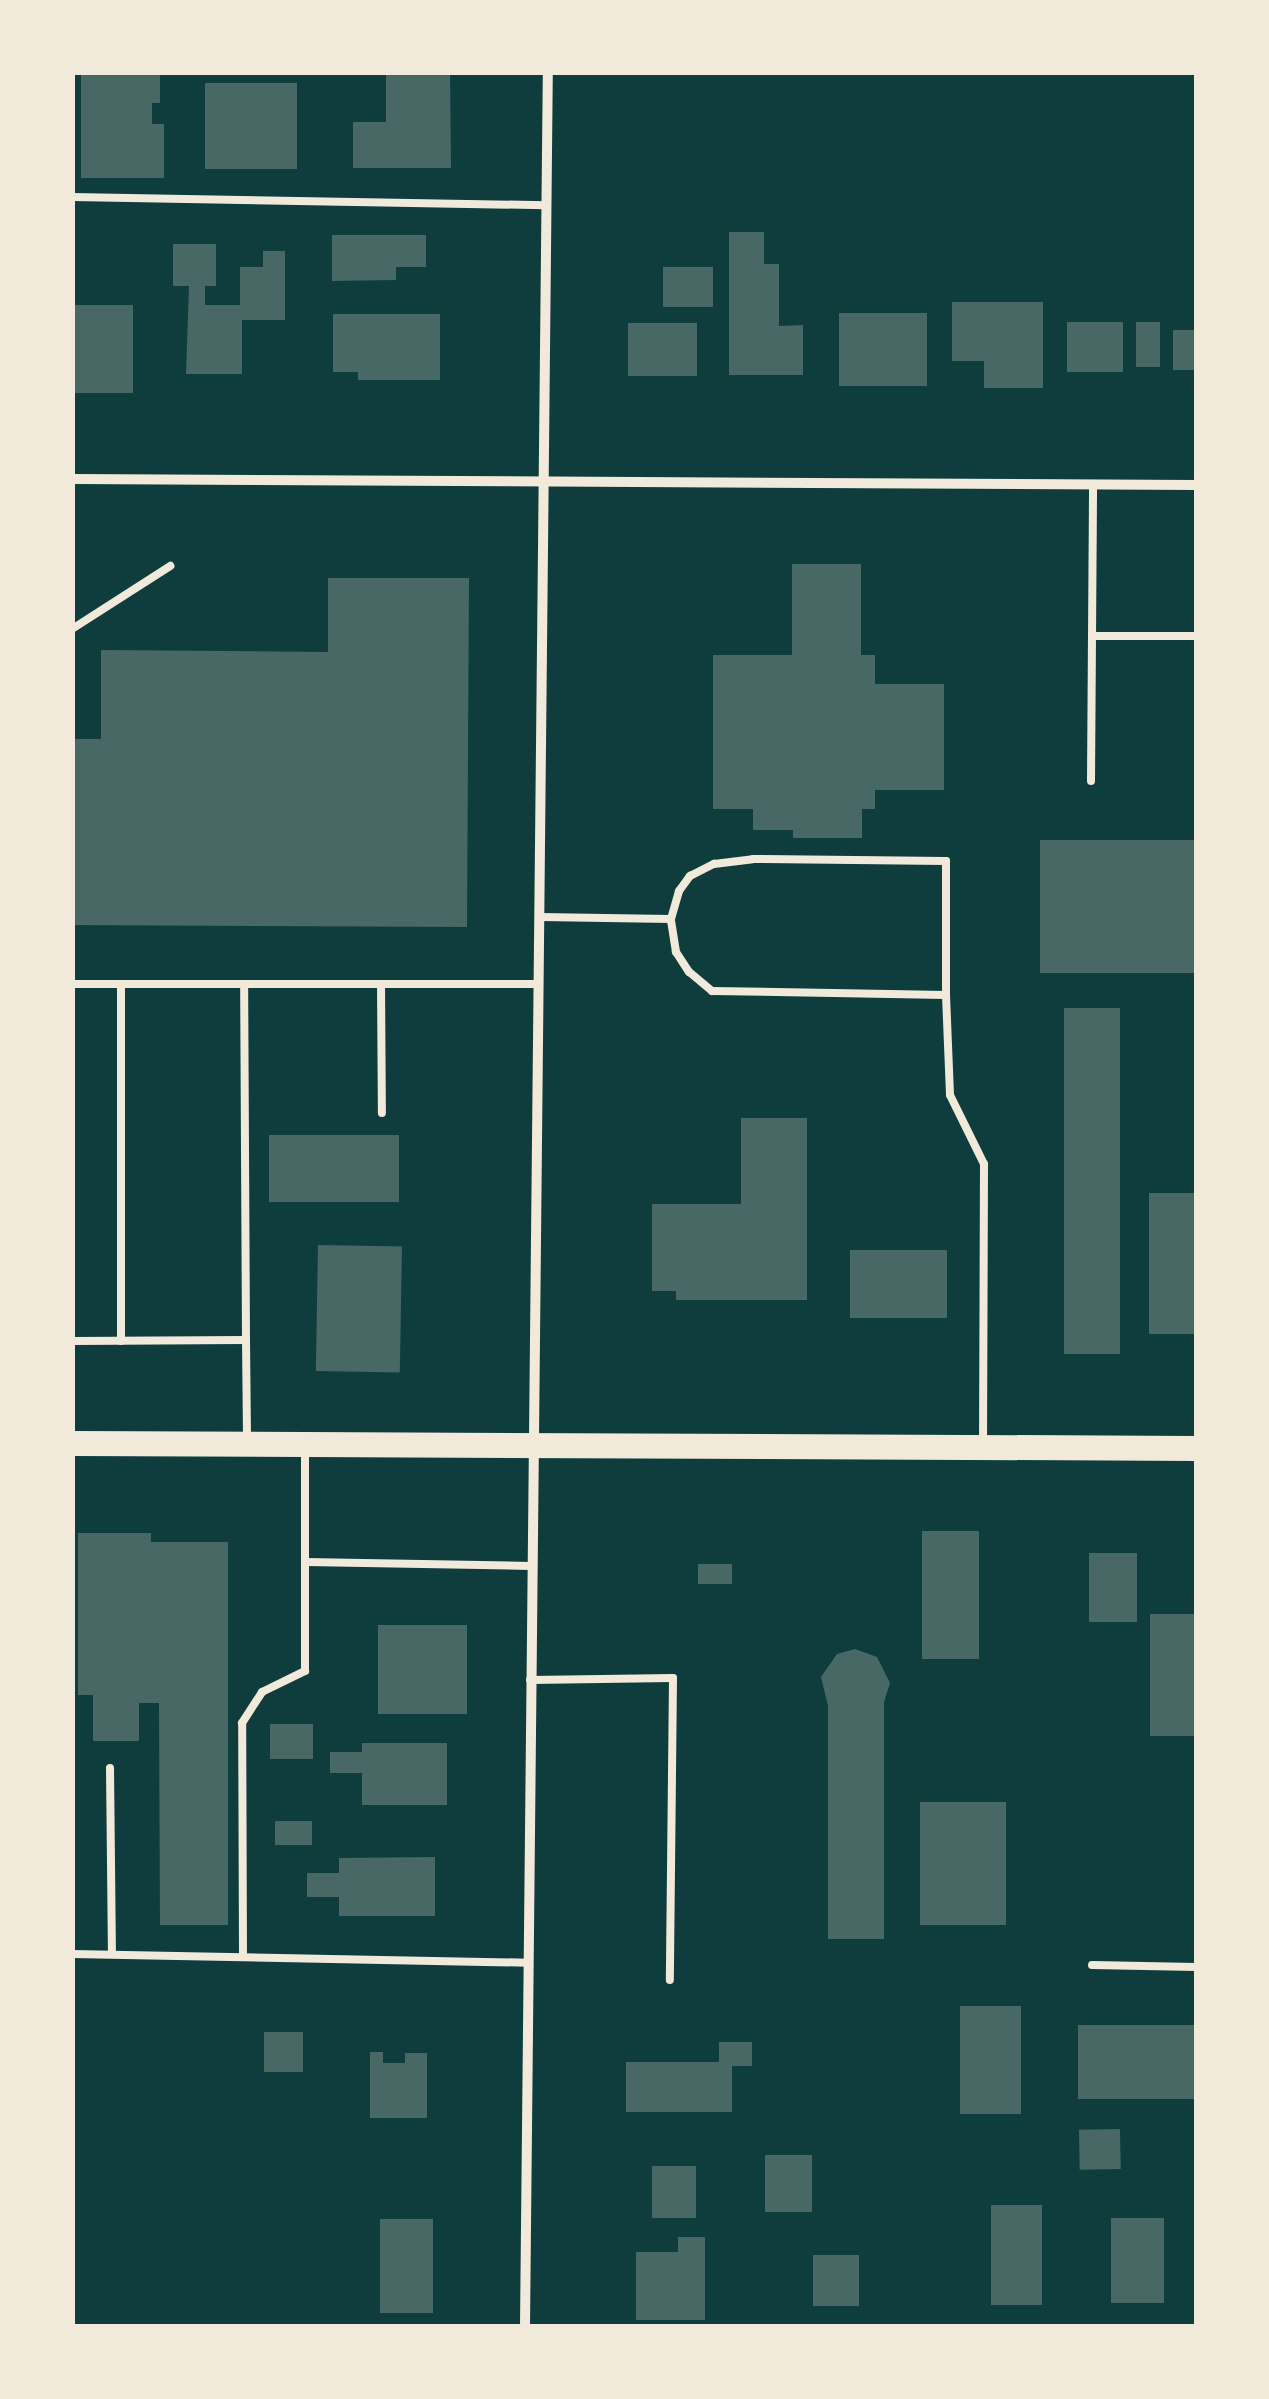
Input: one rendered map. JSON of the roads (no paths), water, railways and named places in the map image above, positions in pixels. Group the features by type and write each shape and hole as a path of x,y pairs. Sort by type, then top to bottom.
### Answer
{"main road":[{"path":"72,1443 1196,1448"}],"street":[{"path":"524,2326 548,72"},
{"path":"72,479 1196,484"}],"lane":[{"path":"72,197 548,205"},
{"path":"1091,781 1093,484"},
{"path":"72,630 170,566"},
{"path":"1092,636 1196,636"},
{"path":"946,995 712,991 689,972 676,952 672,919 679,890 690,876 714,864 752,858 946,861 950,1095 984,1164 983,1447"},
{"path":"540,917 672,919"},
{"path":"72,984 538,984"},
{"path":"121,984 121,1341"},
{"path":"244,984 247,1444"},
{"path":"381,984 382,1113"},
{"path":"72,1341 246,1340"},
{"path":"243,1957 242,1723 262,1692 305,1671 305,1444"},
{"path":"305,1562 531,1566"},
{"path":"530,1680 672,1678 670,1980"},
{"path":"110,1768 112,1954"},
{"path":"72,1954 528,1962"},
{"path":"1092,1965 1196,1966"}]}
